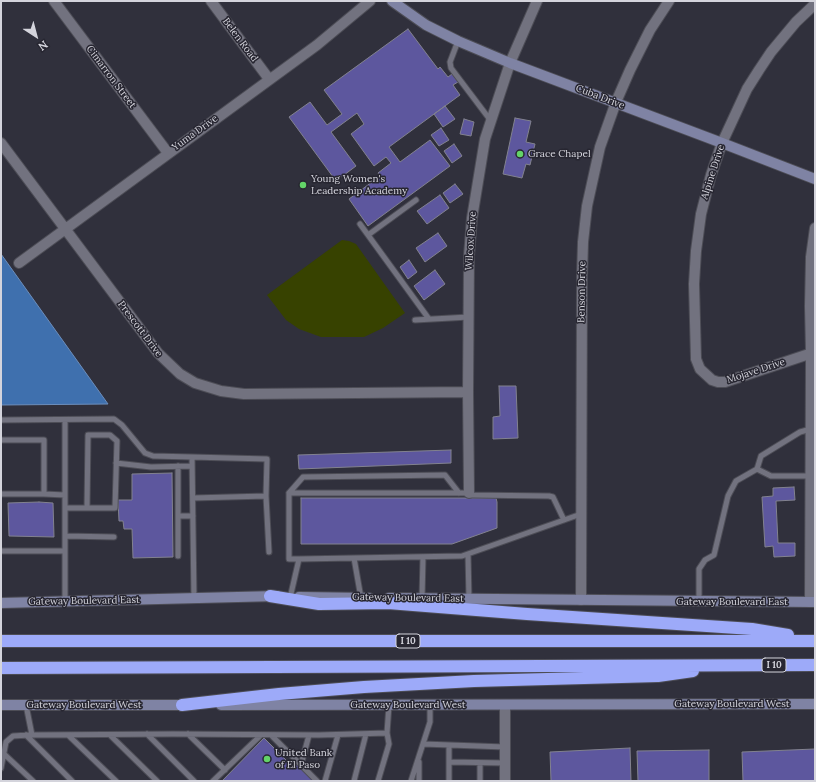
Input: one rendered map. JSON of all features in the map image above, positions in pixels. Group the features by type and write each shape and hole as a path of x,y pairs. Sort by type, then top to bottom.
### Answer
{"highway":[{"path":"270,596 290,598 319,604 362,600 527,614 752,630 815,640"},
{"name":"I 10","path":"1,641 815,640"},
{"path":"182,705 364,686 658,676 732,665"},
{"name":"I 10","path":"1,668 815,665"}],"main road":[{"name":"Cuba Drive","path":"392,1 426,25 458,41 510,63 616,102 815,179"},
{"name":"Gateway Boulevard East","path":"1,603 270,596"},
{"name":"Gateway Boulevard East","path":"362,600 422,598 813,602"},
{"name":"Gateway Boulevard West","path":"1,705 815,704"}],"street":[{"name":"Cimarron Street","path":"54,1 168,153"},
{"name":"Belen Road","path":"211,1 269,79"},
{"name":"Yuma Drive","path":"19,263 317,45 370,1"},
{"name":"Wilcox Drive","path":"464,493 468,392 469,256 472,218 485,139 510,63 537,1"},
{"name":"Benson Drive","path":"581,600 583,242 587,206 600,147 616,102 650,30 669,1"},
{"name":"Alpine Drive","path":"700,368 696,359 694,284 696,251 701,214 711,175 722,143 747,89 771,52 796,22 815,4"},
{"name":"Prescott Drive","path":"1,143 158,353 180,374 195,383 221,391 244,394 468,392"},
{"path":"813,602 811,429 813,352 810,306 811,257 815,228"},
{"name":"Mojave Drive","path":"700,368 712,380 725,382 813,352"},
{"path":"505,705 505,781"}],"lane":[{"path":"458,41 450,62 451,68 491,121"},
{"path":"368,235 416,200"},
{"path":"360,224 428,319"},
{"path":"415,320 469,317"},
{"path":"1,420 114,419 122,425 144,453 153,456 267,459 266,496 269,552"},
{"path":"65,420 65,602"},
{"path":"700,602 699,569 705,560 714,555 728,496 736,481 757,469 761,456 800,432 811,429"},
{"path":"65,508 88,508 115,508 117,441 110,435 88,436 88,508"},
{"path":"1,440 44,440 44,494"},
{"path":"192,456 194,599"},
{"path":"116,463 151,467 192,466"},
{"path":"178,466 178,556"},
{"path":"757,469 771,476 812,478"},
{"path":"464,493 445,475 303,477 289,493 289,559 462,556 581,514"},
{"path":"289,493 464,493 471,495 553,497 564,520"},
{"path":"1,494 65,495"},
{"path":"193,498 266,496"},
{"path":"178,516 193,516"},
{"path":"66,536 114,537"},
{"path":"1,551 65,551"},
{"path":"468,554 469,599"},
{"path":"422,598 423,557"},
{"path":"354,558 362,600"},
{"path":"290,598 299,559"},
{"path":"26,705 29,735 72,781"},
{"path":"378,781 388,744 388,705"},
{"path":"411,781 430,722 430,705"},
{"path":"1,768 6,742 13,736 147,734 338,735 388,733"},
{"path":"147,734 194,781"},
{"path":"188,734 224,770"},
{"path":"354,781 366,734"},
{"path":"68,735 116,781"},
{"path":"110,735 157,781"},
{"path":"213,781 261,735"},
{"path":"271,735 317,781"},
{"path":"301,765 309,735"},
{"path":"325,781 338,735"},
{"path":"423,744 505,747"},
{"path":"449,745 449,781"},
{"path":"3,753 33,781"},
{"path":"418,758 419,781"},
{"path":"449,762 505,763"},
{"path":"480,763 480,781"}],"green space":[{"path":"342,240 356,244 405,313 383,328 364,337 321,337 299,329 286,320 267,295"}],"water":[{"path":"1,254 108,404 1,405"}],"building":[{"path":"408,29 438,69 440,67 448,77 452,74 458,82 453,85 460,95 389,147 400,162 430,140 450,166 368,226 349,199 380,176 378,173 391,163 386,157 374,166 351,134 364,124 357,113 331,132 356,166 336,181 289,117 310,102 327,125 342,114 324,90"},
{"path":"445,106 455,119 443,127 434,114"},
{"name":"Grace Chapel","path":"515,118 531,121 526,142 535,144 530,165 526,164 522,178 503,174"},
{"path":"464,119 474,122 471,136 460,134"},
{"path":"441,128 449,140 439,146 431,135"},
{"path":"454,144 462,156 452,163 444,151"},
{"path":"455,184 463,194 450,203 443,193"},
{"path":"440,195 449,208 427,224 417,211"},
{"path":"438,233 447,246 425,262 416,248"},
{"path":"409,260 417,272 408,279 400,267"},
{"path":"435,270 445,284 424,300 414,286"},
{"path":"499,386 516,386 518,438 493,439 493,417 500,416"},
{"path":"451,450 451,463 299,469 298,455"},
{"path":"172,473 173,557 133,558 132,529 124,529 123,521 119,521 118,500 132,500 132,474"},
{"path":"794,487 795,500 776,501 778,543 795,543 795,556 774,557 773,546 765,547 762,497 773,496 773,488"},
{"path":"301,498 496,498 497,528 452,544 301,544"},
{"path":"8,503 53,503 54,537 9,536"},
{"path":"264,738 293,767 296,764 313,781 222,781"},
{"path":"630,748 631,781 551,781 550,752"},
{"path":"815,749 815,781 743,781 742,752"},
{"path":"709,750 709,781 638,781 637,751"}],"place":[{"name":"Grace Chapel","path":"520,154"},
{"name":"Young Women's Leadership Academy","path":"303,185"},
{"name":"United Bank of El Paso","path":"267,759"}]}
